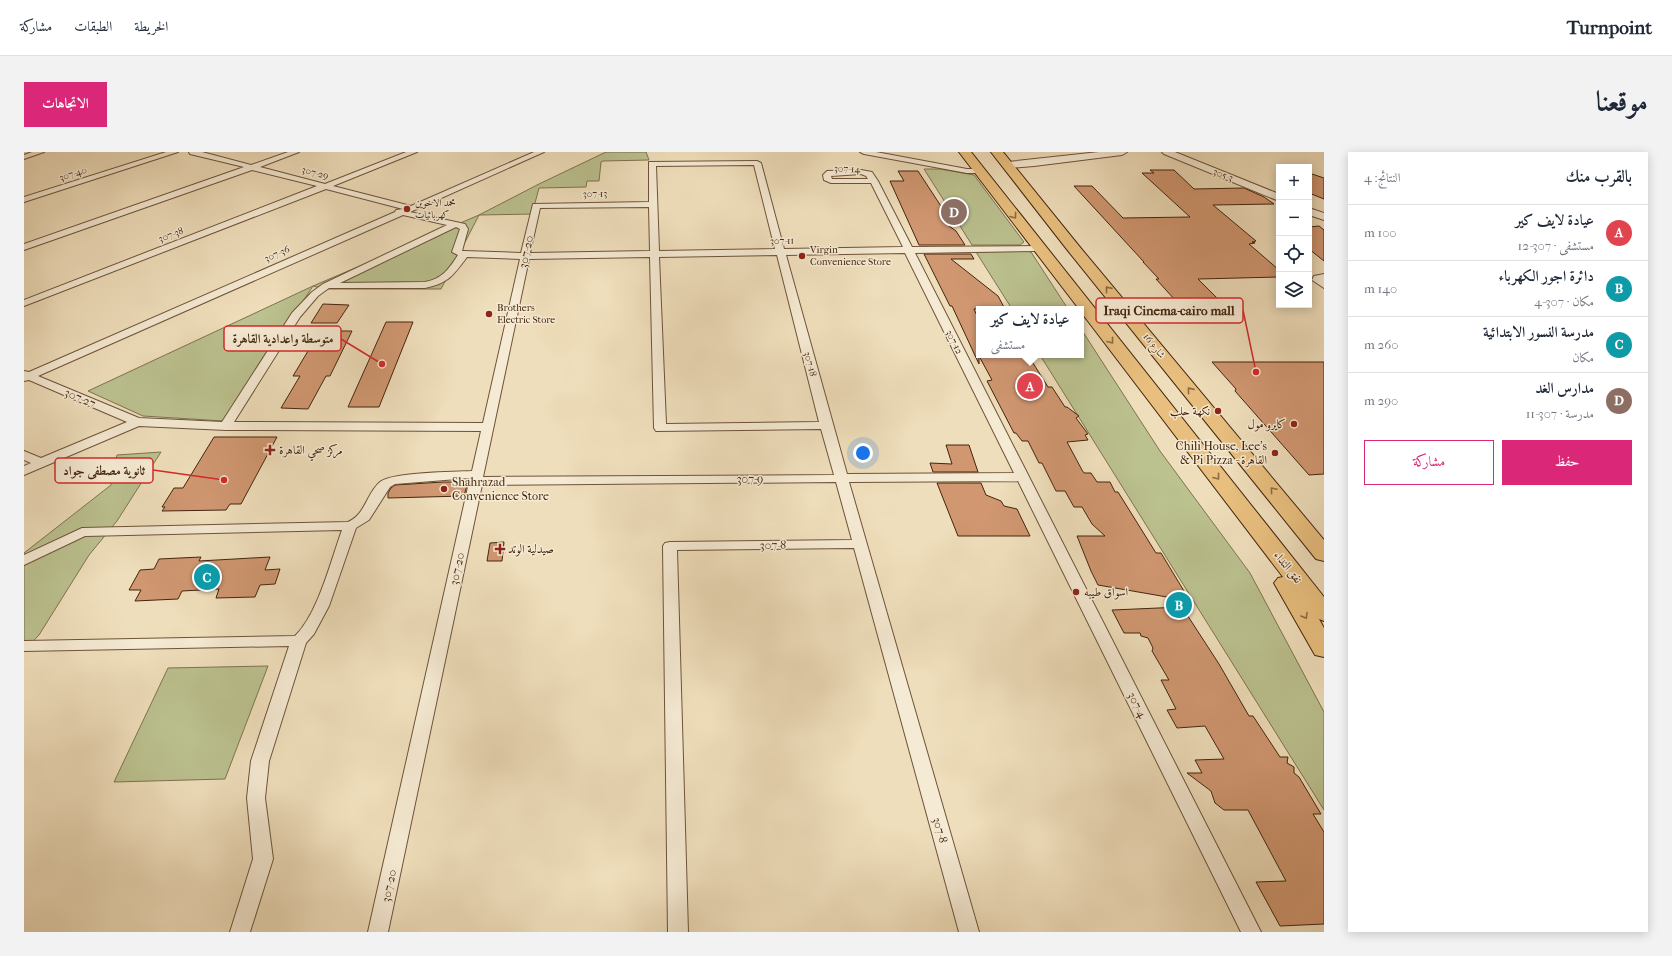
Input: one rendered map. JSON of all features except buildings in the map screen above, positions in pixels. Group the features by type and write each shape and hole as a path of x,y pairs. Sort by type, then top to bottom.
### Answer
{"main road":[{"name":"شارع 16","path":"965,152 979,171 1015,195 1298,520"},
{"name":"شارع 16","path":"997,152 1008,165 1015,195 1038,248 1083,306"},
{"name":"شارع 16","path":"1084,307 1251,522"},
{"path":"1298,520 1324,547"},
{"path":"1298,520 1324,554"},
{"path":"1251,522 1324,649"},
{"name":"نفق النداء","path":"1251,522 1324,613"}],"street":[{"path":"24,157 40,152"},
{"name":"307-40","path":"24,200 174,152"},
{"name":"307-29","path":"193,152 410,208"},
{"path":"24,247 295,152"},
{"path":"326,186 413,152"},
{"name":"307-36","path":"25,376 399,212 540,152"},
{"path":"864,152 967,171 979,171"},
{"path":"1008,165 1122,152"},
{"name":"305-3","path":"1167,152 1276,197"},
{"name":"307-18","path":"650,162 757,163 826,425 660,428 653,204 650,162"},
{"name":"307-14","path":"874,181 831,181 828,180 827,175 830,173 864,172 870,174 874,181 908,250"},
{"name":"307-38","path":"24,304 326,186"},
{"name":"307-13","path":"536,206 653,204"},
{"name":"307-20","path":"378,932 536,206"},
{"path":"326,286 425,285 439,282 448,277 464,254 457,252 464,229 462,226 399,212"},
{"path":"1312,212 1324,217"},
{"path":"226,426 296,315 315,294 326,286 456,224"},
{"name":"307-11","path":"464,254 526,256 1038,248"},
{"name":"307-12","path":"908,250 1022,478"},
{"path":"1324,277 1317,278 1317,280 1324,285"},
{"name":"307-27","path":"25,376 137,422"},
{"path":"24,471 137,422 226,426 488,427"},
{"path":"826,425 860,544"},
{"path":"24,455 41,463"},
{"name":"307-9","path":"350,526 359,524 365,518 381,488 392,480 477,477 841,479 1022,478"},
{"name":"307-4","path":"1022,478 1251,932"},
{"path":"24,561 82,532 350,526 320,610 305,635 298,641 260,761 256,798 263,859 240,932"},
{"name":"307-8","path":"678,932 670,546 860,544 969,932"},
{"path":"24,646 298,641"}],"green space":[{"path":"606,152 646,152 649,160 603,161 601,162 599,181 587,181 586,187 539,188 535,203 535,214 479,215"},
{"path":"924,169 940,169 974,175 1024,242 1020,245 972,245"},
{"path":"479,215 441,289 325,289 313,286"},
{"path":"976,252 1031,252 1066,306 1010,306"},
{"path":"313,286 224,421 143,416 88,391"},
{"path":"1084,334 1160,451 1250,573 1324,712 1324,810 1042,358 1084,358"},
{"path":"161,452 117,521 89,555 39,635 24,651 24,553 111,485 117,455"},
{"path":"268,666 225,779 114,782 168,668"}],"place":[{"name":"محمد الاخوين كهربائيات","path":"407,209"},
{"name":"مدارس الغد","path":"954,212"},
{"name":"Virgin Convenience Store","path":"802,256"},
{"name":"Brothers Electric Store","path":"489,314"},
{"name":"متوسطة واعدادية القاهرة","path":"382,364"},
{"name":"Iraqi Cinema-cairo mall","path":"1256,372"},
{"name":"عيادة لايف كير","path":"1030,386"},
{"name":"نكهة حلب","path":"1218,411"},
{"name":"كايرو مول","path":"1294,424"},
{"name":"مركز صحي القاهرة","path":"270,450"},
{"name":"Chili House, Lee's & Pi Pizza - القاهرة","path":"1275,453"},
{"name":"ثانوية مصطفى جواد","path":"224,480"},
{"name":"Shahrazad Convenience Store","path":"444,489"},
{"name":"صيدلية الوتد","path":"500,549"},
{"name":"مدرسة النسور الابتدائية","path":"207,577"},
{"name":"اسواق طيبه","path":"1076,592"},
{"name":"دائرة اجور الكهرباء","path":"1179,605"}]}
